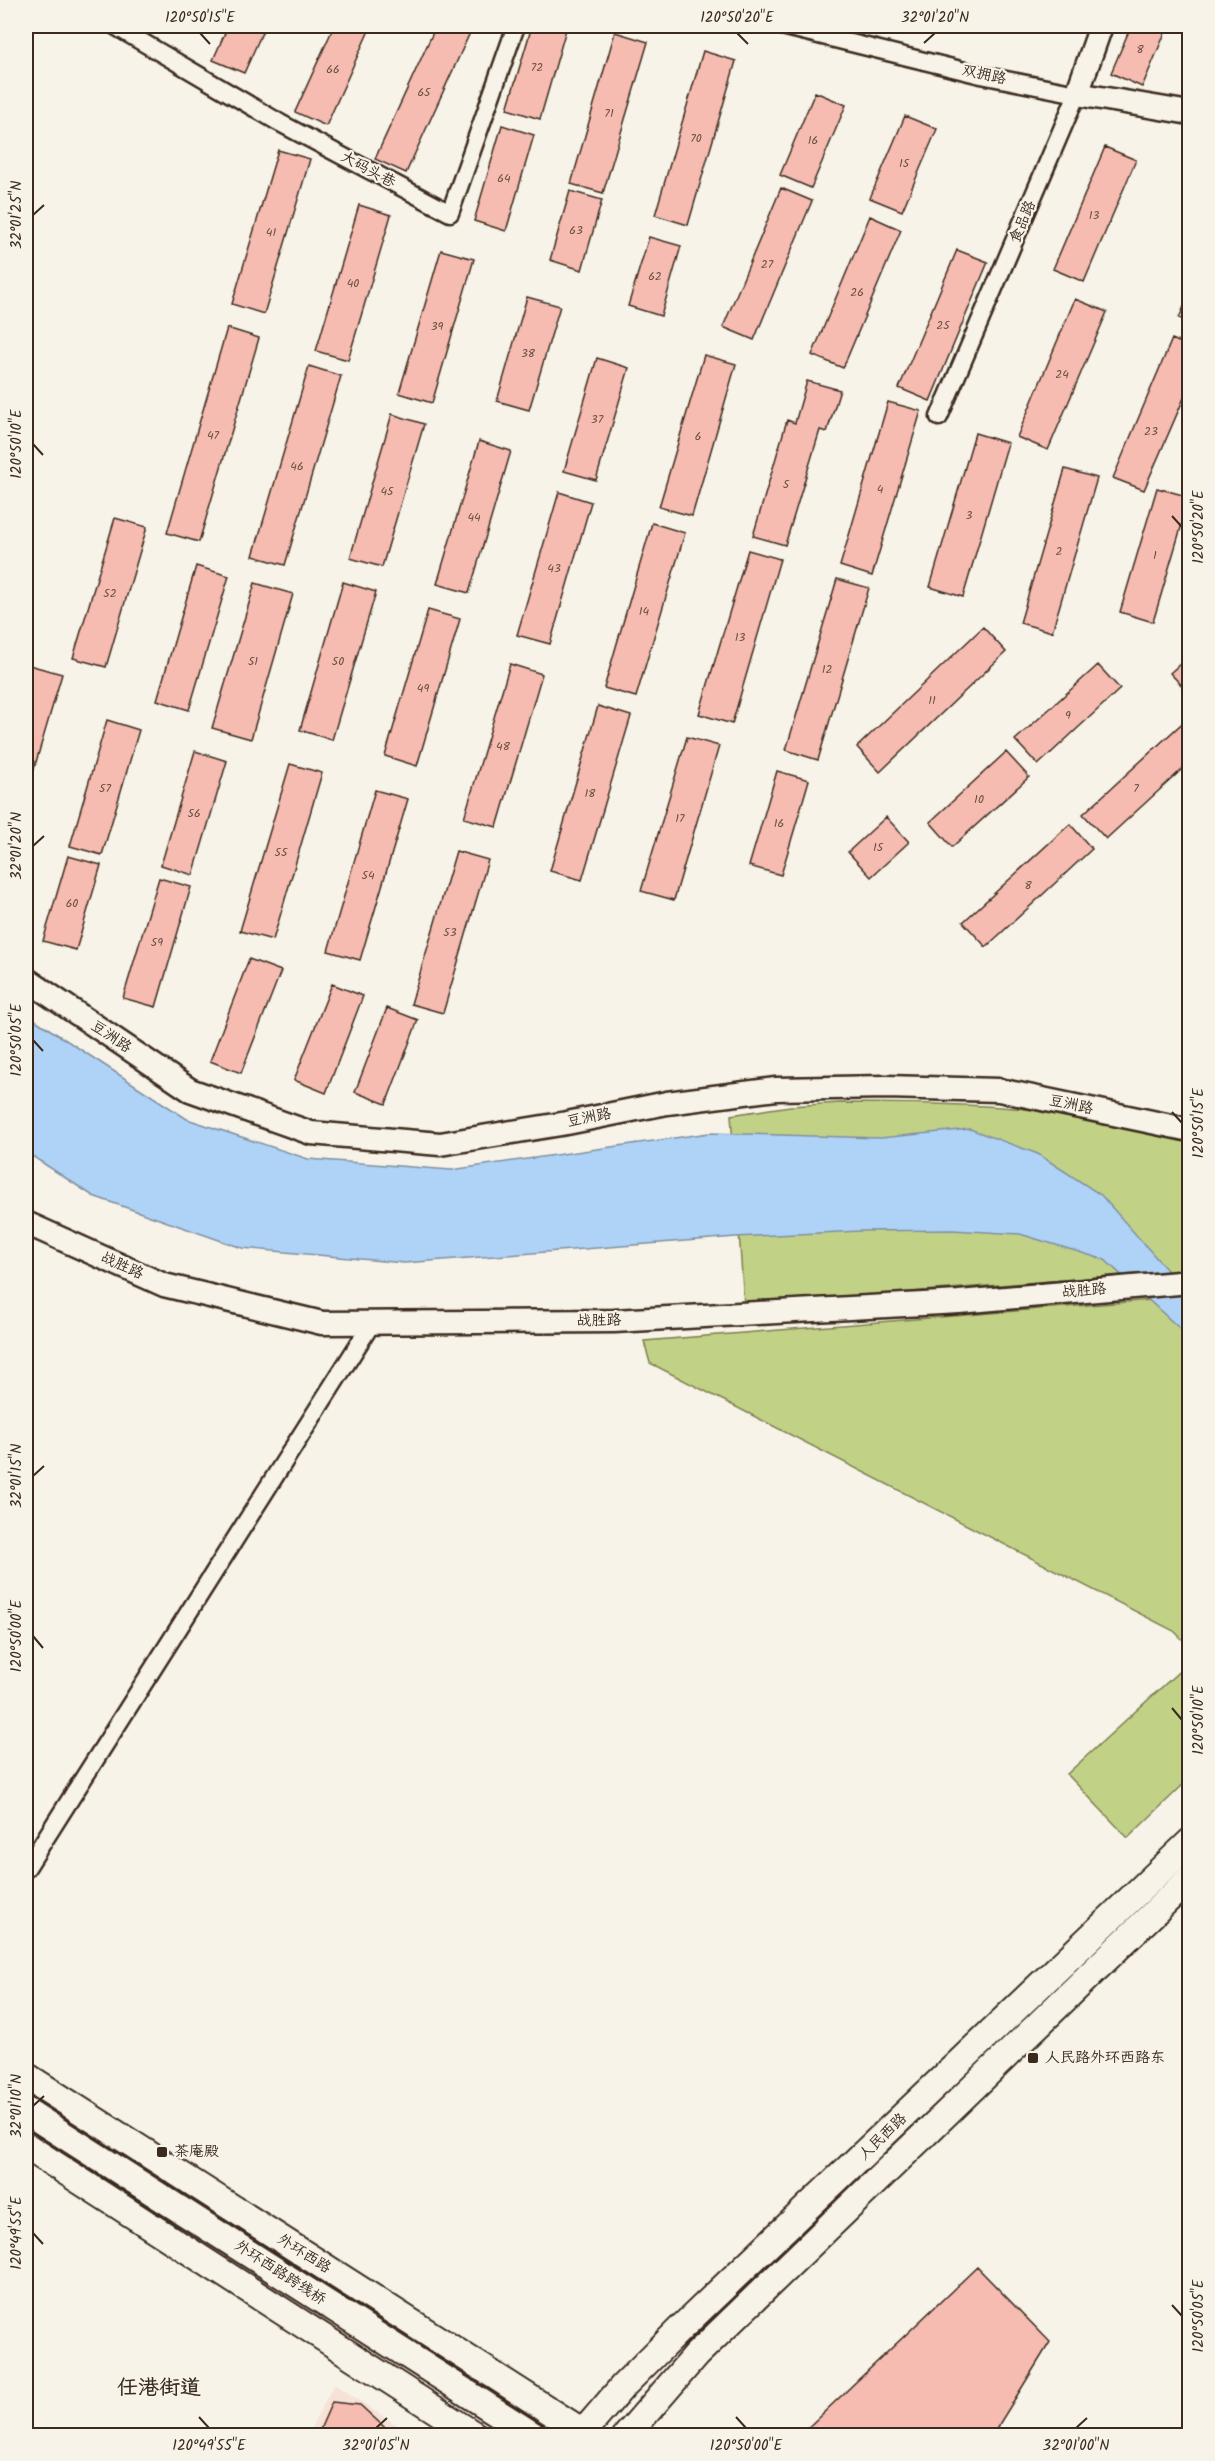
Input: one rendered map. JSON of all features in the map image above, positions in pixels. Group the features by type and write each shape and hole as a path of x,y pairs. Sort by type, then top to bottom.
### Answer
{"main road":[{"name":"人民西路","path":"584,2434 623,2386 682,2327 1190,1842"},
{"name":"人民西路","path":"626,2436 696,2355 1190,1878"},
{"name":"外环西路","path":"26,2076 584,2434"},
{"name":"外环西路跨线桥","path":"26,2111 534,2436"},
{"path":"26,2146 476,2436"}],"street":[{"name":"大码头巷","path":"115,26 280,123 450,213 516,26"},
{"name":"双拥路","path":"782,26 981,75 1190,113"},
{"name":"食品路","path":"939,417 1077,94 1101,26"},
{"name":"豆洲路","path":"26,979 190,1090 311,1132 440,1144 700,1099 776,1089 886,1087 999,1090 1190,1130"},
{"name":"战胜路","path":"26,1223 164,1285 322,1323 614,1321 959,1302 1190,1282"},
{"path":"26,1869 372,1323"}],"shaded area":[{"path":"334,2384 412,2435 307,2436"}],"green space":[{"path":"841,1103 942,1104 1043,1111 1109,1120 1189,1138 1189,1270 744,1305 731,1115 790,1106"},
{"path":"1189,1297 1189,1653 1188,1645 1174,1631 650,1363 644,1341"},
{"path":"1189,1656 1189,1779 1128,1838 1067,1774 1186,1665"}],"water":[{"path":"26,1014 187,1119 308,1159 451,1170 709,1133 880,1138 970,1129 1038,1154 1101,1195 1189,1295 1189,1337 1105,1260 1020,1234 952,1230 861,1231 736,1237 404,1263 242,1248 93,1196 26,1152"}],"building":[{"path":"228,26 265,26 244,73 213,60"},
{"path":"334,26 371,26 326,126 295,112"},
{"path":"436,26 473,26 406,173 375,159"},
{"path":"532,26 567,26 540,119 507,109"},
{"path":"1131,26 1168,26 1142,87 1111,73"},
{"path":"615,32 648,42 603,193 571,184"},
{"path":"703,51 736,61 688,225 655,215"},
{"path":"815,92 846,105 811,188 780,175"},
{"path":"905,116 937,129 902,211 870,198"},
{"path":"502,125 534,135 506,231 474,221"},
{"path":"1105,147 1136,160 1084,282 1053,269"},
{"path":"278,150 310,159 264,314 232,304"},
{"path":"781,188 812,201 754,340 723,327"},
{"path":"570,191 602,200 582,270 550,260"},
{"path":"359,205 391,215 348,360 316,351"},
{"path":"870,216 901,230 843,368 812,355"},
{"path":"649,237 681,246 661,316 628,306"},
{"path":"441,250 474,259 432,403 399,393"},
{"path":"957,250 988,262 930,401 899,388"},
{"path":"1190,293 1190,322 1179,318"},
{"path":"527,297 560,306 529,410 497,401"},
{"path":"1075,299 1107,312 1048,450 1017,437"},
{"path":"227,328 259,338 199,542 167,533"},
{"path":"1172,339 1190,347 1190,384 1144,490 1113,478"},
{"path":"704,355 736,364 692,516 659,507"},
{"path":"597,358 629,368 596,480 564,471"},
{"path":"309,366 341,376 285,565 253,556"},
{"path":"807,381 840,390 827,432 820,430 785,545 753,536 787,420 795,423"},
{"path":"888,402 921,411 872,576 840,566"},
{"path":"392,414 424,424 382,567 350,558"},
{"path":"975,433 1008,443 963,597 930,587"},
{"path":"479,441 511,451 469,593 437,584"},
{"path":"1065,469 1097,478 1052,632 1020,623"},
{"path":"1157,488 1190,497 1153,622 1120,612"},
{"path":"559,492 591,502 550,644 517,635"},
{"path":"115,518 147,527 106,667 73,658"},
{"path":"652,523 685,533 636,697 604,688"},
{"path":"748,550 780,559 732,724 699,714"},
{"path":"196,566 229,576 189,710 157,700"},
{"path":"837,579 869,588 818,760 786,750"},
{"path":"343,582 376,592 332,740 300,730"},
{"path":"255,583 293,594 251,739 212,728"},
{"path":"428,610 460,619 417,766 385,756"},
{"path":"983,627 1006,652 880,772 857,747"},
{"path":"1190,655 1190,694 1170,673"},
{"path":"510,664 542,674 497,827 464,818"},
{"path":"29,665 62,674 26,796 26,677"},
{"path":"1098,665 1120,689 1038,765 1015,740"},
{"path":"598,706 631,716 582,880 550,871"},
{"path":"1190,716 1190,762 1106,839 1083,814"},
{"path":"107,720 139,730 102,855 70,846"},
{"path":"687,737 719,746 674,900 641,891"},
{"path":"195,751 227,761 193,875 161,865"},
{"path":"1006,752 1029,777 952,847 930,822"},
{"path":"290,764 322,773 273,940 240,931"},
{"path":"777,771 809,780 781,875 749,866"},
{"path":"375,790 408,799 360,960 328,951"},
{"path":"886,817 909,842 871,877 848,852"},
{"path":"1070,824 1092,849 986,947 963,922"},
{"path":"456,851 488,860 443,1013 411,1004"},
{"path":"68,856 101,865 76,950 43,941"},
{"path":"159,878 191,887 156,1007 123,998"},
{"path":"249,959 281,971 241,1073 210,1061"},
{"path":"332,984 363,996 326,1093 294,1080"},
{"path":"387,1008 418,1020 386,1104 355,1092"},
{"path":"977,2267 1050,2342 992,2436 799,2436"},
{"path":"332,2402 360,2405 394,2436 317,2436"}],"place":[{"name":"人民路外环西路东","path":"1033,2058"},
{"name":"茶庵殿","path":"162,2152"}],"district":[{"name":"任港街道","path":"159,2388"}]}
